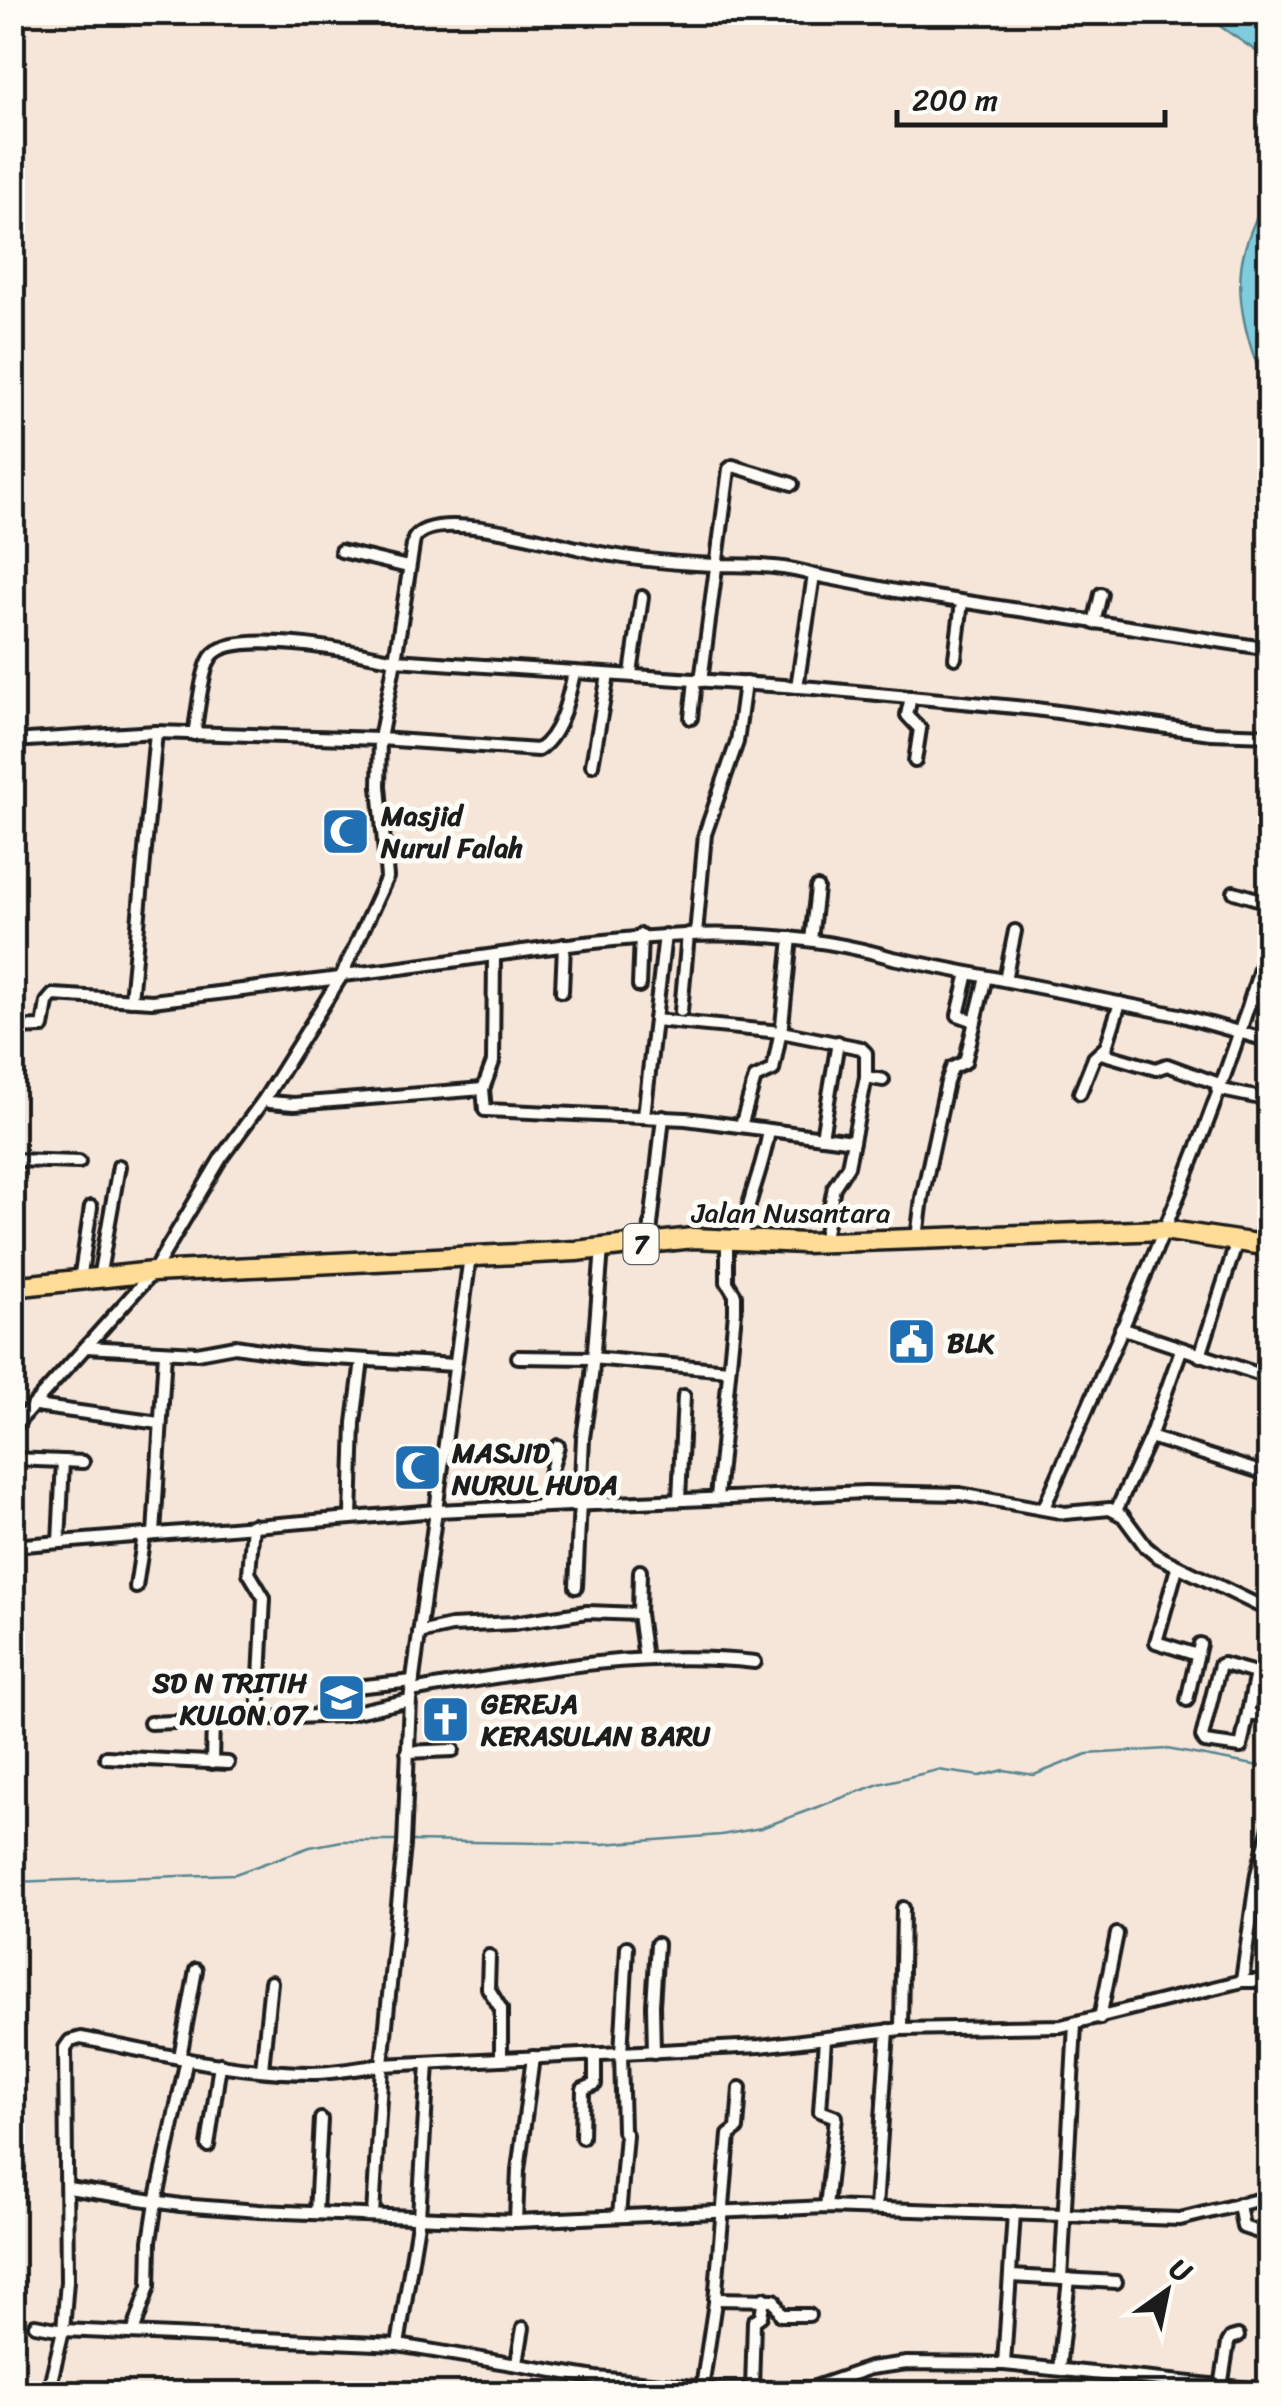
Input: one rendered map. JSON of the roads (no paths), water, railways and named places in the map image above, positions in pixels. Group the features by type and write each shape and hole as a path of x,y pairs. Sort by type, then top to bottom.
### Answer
{"highway":[{"name":"Jalan Nusantara","path":"12,1287 153,1272 735,1238 822,1243 1164,1230 1270,1246"}],"street":[{"path":"690,718 730,467 792,484"},
{"path":"12,1430 153,1272 220,1158 265,1098 341,976 387,877 379,786 380,739 408,567 418,532 442,526 484,528 626,558 771,566 962,602 1270,650"},
{"path":"341,551 408,567"},
{"path":"796,687 814,575"},
{"path":"1094,622 1101,594"},
{"path":"630,674 642,597"},
{"path":"955,658 962,602"},
{"path":"194,734 208,660 220,648 233,644 310,645 394,660 911,697 1211,733 1270,736"},
{"path":"12,741 156,732 380,739 538,750 556,728 574,673"},
{"path":"592,765 608,675"},
{"path":"681,1011 704,834 738,742 745,684"},
{"path":"911,697 907,715 920,729 915,761"},
{"path":"131,1000 156,732"},
{"path":"811,940 817,888"},
{"path":"1234,892 1270,903"},
{"path":"1006,980 1014,932"},
{"path":"12,1028 43,1027 46,1002 53,994 160,1001 564,945 692,934 850,945 893,958 1120,1003 1240,1031 1270,1042"},
{"path":"644,1116 665,935"},
{"path":"1044,1508 1164,1230 1252,998 1270,935"},
{"path":"639,986 641,936"},
{"path":"741,1126 755,1078 772,1070 781,1032 791,938"},
{"path":"562,991 564,945"},
{"path":"494,957 492,1068 482,1089 486,1110 663,1117 853,1141"},
{"path":"968,973 958,1015 975,1021"},
{"path":"917,1238 948,1082 952,1068 964,1064 986,977"},
{"path":"1252,998 1270,1001"},
{"path":"1080,1093 1093,1059 1107,1046 1120,1003"},
{"path":"655,1020 781,1032 838,1042 865,1052 866,1077 846,1173 834,1187 822,1243"},
{"path":"822,1136 838,1042"},
{"path":"1101,1053 1156,1069 1167,1065 1218,1086 1270,1100"},
{"path":"866,1077 883,1080"},
{"path":"265,1098 269,1102 294,1104 482,1089"},
{"path":"649,1243 663,1117"},
{"path":"718,1497 735,1296 726,1282 735,1238 758,1183 769,1130"},
{"path":"12,1160 78,1162"},
{"path":"89,1279 118,1166"},
{"path":"89,1279 91,1207"},
{"path":"1200,1356 1236,1241"},
{"path":"576,1587 579,1505 602,1248"},
{"path":"373,2215 382,2065 404,1840 411,1690 470,1254"},
{"path":"1121,1328 1270,1378"},
{"path":"86,1347 210,1352 234,1346 300,1356 456,1365"},
{"path":"1116,1511 1150,1436 1181,1350"},
{"path":"136,1587 149,1534 165,1352"},
{"path":"518,1358 591,1358 729,1370"},
{"path":"350,1517 354,1423 362,1360"},
{"path":"679,1499 684,1396"},
{"path":"36,1406 160,1423"},
{"path":"1150,1436 1270,1475"},
{"path":"542,1506 558,1446"},
{"path":"12,1460 83,1462"},
{"path":"59,1542 62,1461"},
{"path":"12,1546 436,1511 866,1492 960,1494 1065,1514 1116,1511 1146,1547 1177,1568 1270,1611"},
{"path":"253,1526 249,1573 264,1598 258,1720"},
{"path":"1177,1568 1156,1642 1197,1654 1218,1671"},
{"path":"640,1571 639,1614 645,1658"},
{"path":"419,1634 451,1626 588,1612 639,1614"},
{"path":"1187,1700 1197,1654"},
{"path":"150,1722 342,1715 411,1690 645,1658 712,1657 755,1662"},
{"path":"1256,1674 1239,1749 1202,1740 1222,1664 1270,1677"},
{"path":"354,1688 411,1690"},
{"path":"1249,1714 1270,1718"},
{"path":"212,1763 214,1719"},
{"path":"407,1752 454,1750"},
{"path":"106,1757 228,1763"},
{"path":"1242,1981 1257,1874 1270,1827"},
{"path":"901,2029 904,1908"},
{"path":"1100,2018 1117,1934"},
{"path":"654,2052 657,1944"},
{"path":"618,2216 626,2135 621,2054 627,1947"},
{"path":"489,1956 488,1988 501,2009 501,2058"},
{"path":"133,2332 149,2286 150,2241 196,1970"},
{"path":"48,2394 63,2330 67,2281 64,2048 70,2041 82,2038 220,2064 314,2073 428,2062 825,2040 901,2029 1075,2024 1242,1981 1270,1982"},
{"path":"262,2069 271,1982"},
{"path":"1059,2369 1065,2279 1063,2216 1075,2024"},
{"path":"876,2208 888,2030"},
{"path":"825,2040 820,2110 836,2117 826,2208"},
{"path":"582,2137 584,2089 595,2084 595,2054"},
{"path":"516,2221 518,2170 533,2057"},
{"path":"398,2346 420,2217 428,2062"},
{"path":"208,2146 220,2064"},
{"path":"706,2390 729,2135 738,2128 740,2088"},
{"path":"316,2213 321,2119"},
{"path":"1270,2150 1270,2160"},
{"path":"68,2188 156,2202 516,2221 826,2208 1180,2218 1270,2198"},
{"path":"1239,2204 1242,2228 1270,2236"},
{"path":"1004,2364 1014,2213"},
{"path":"1010,2276 1116,2282"},
{"path":"716,2299 764,2298 777,2302 781,2315 809,2315"},
{"path":"752,2389 754,2321 761,2316 764,2298"},
{"path":"35,2326 398,2346 596,2378 706,2390 812,2388 889,2364 1004,2364 1270,2391"},
{"path":"517,2363 523,2328"},
{"path":"1221,2387 1228,2343 1238,2336"}],"water":[{"path":"1201,13 1269,13 1269,60"},
{"path":"1269,187 1269,396 1244,322 1240,283 1246,245"}],"waterway":[{"path":"408,1841 603,1844 721,1835 761,1828 879,1784 938,1770 980,1776 1004,1770 1034,1775 1087,1754 1167,1749 1270,1768"},
{"path":"12,1882 235,1874 310,1847 342,1841 400,1841"}],"place":[{"name":"Masjid Nurul Falah","path":"346,831"},
{"name":"BLK","path":"912,1342"},
{"name":"MASJID NURUL HUDA","path":"417,1468"},
{"name":"SD N TRITIH KULON 07","path":"342,1698"},
{"name":"GEREJA KERASULAN BARU","path":"446,1719"}]}
